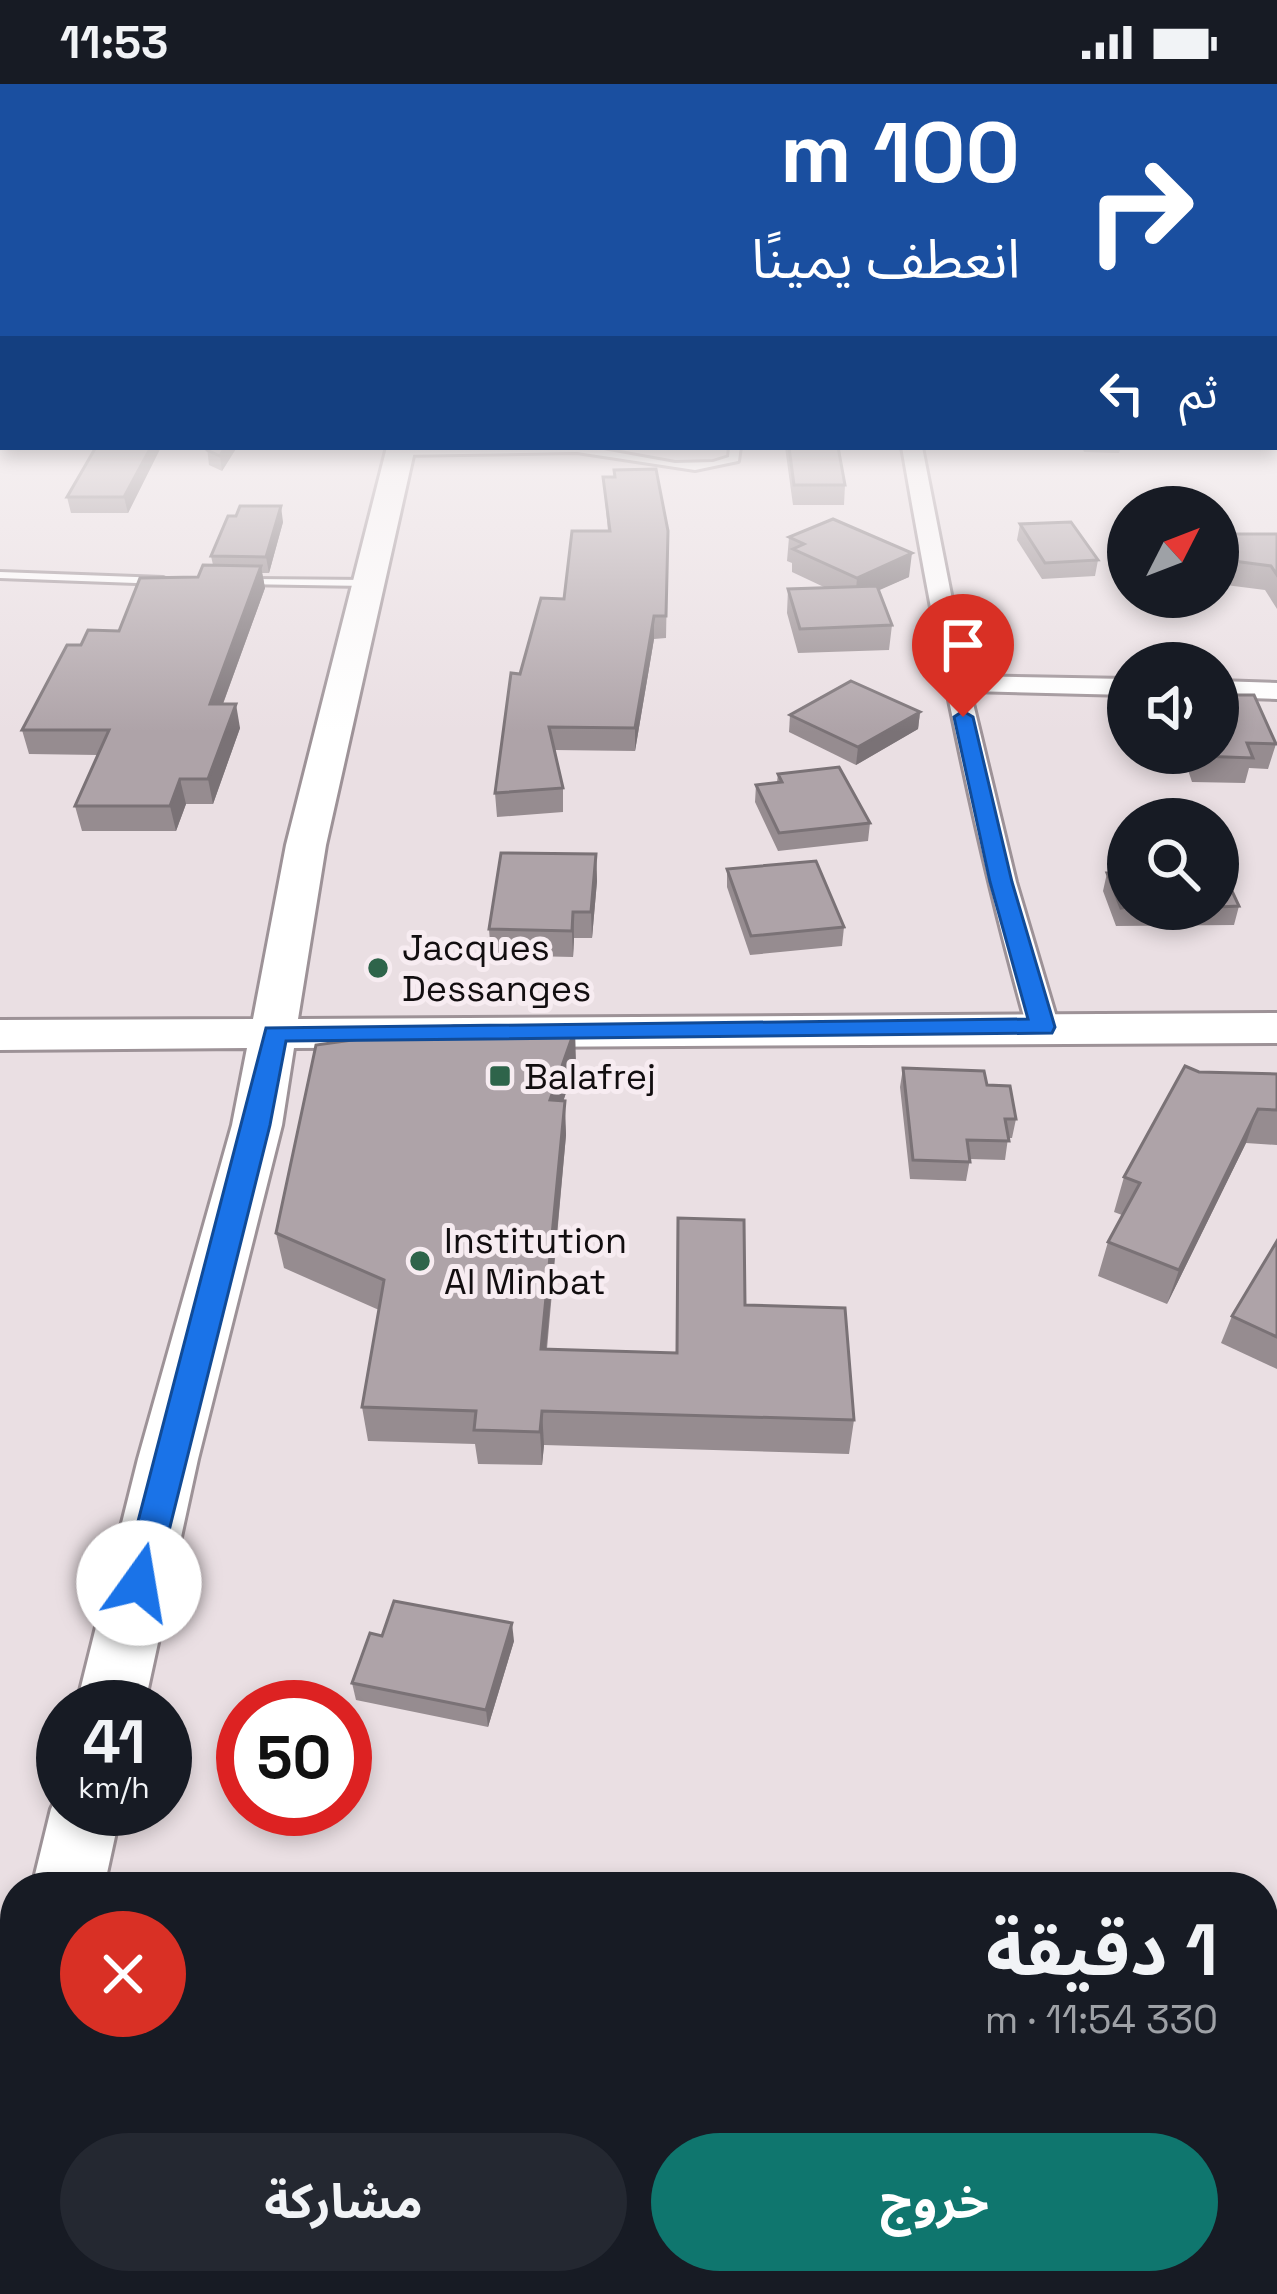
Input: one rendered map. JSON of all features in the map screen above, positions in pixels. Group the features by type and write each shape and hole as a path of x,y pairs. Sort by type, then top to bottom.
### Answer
{"main road":[{"path":"116,1680 257,1125 306,845 381,525"},
{"path":"0,1035 1277,1028"},
{"path":"71,1872 80,1836"}],"street":[{"path":"927,525 1001,882 1043,1027"},
{"path":"956,683 1107,687"},
{"path":"1239,690 1277,691"}],"lane":[{"path":"0,574 168,581"},
{"path":"213,581 367,583"}],"building":[{"path":"224,525 275,525 266,557 211,556"},
{"path":"609,525 667,525 668,531 666,616 654,616 635,728 549,727 563,788 495,793 511,673 520,674 541,598 564,599 572,531 610,531"},
{"path":"818,525 847,525 912,553 857,578 793,549 804,544 789,537"},
{"path":"1021,525 1073,525 1098,560 1045,563"},
{"path":"1239,534 1277,534 1277,575 1271,566 1239,562"},
{"path":"203,565 261,566 210,704 236,704 208,779 180,779 170,806 75,806 109,730 22,730 67,645 81,645 88,630 119,631 140,578 198,577"},
{"path":"877,586 892,625 800,629 788,589"},
{"path":"851,681 920,712 858,747 790,715"},
{"path":"1239,695 1254,695 1276,744 1247,743 1253,758 1239,757"},
{"path":"839,767 870,823 779,833 756,785 782,782 778,774"},
{"path":"501,853 596,854 591,912 573,912 572,931 489,929"},
{"path":"816,861 844,927 751,936 727,869"},
{"name":"Institution Al Minbat","path":"454,1026 575,1029 550,1100 565,1101 541,1349 677,1353 678,1218 744,1220 745,1305 845,1308 854,1420 542,1411 540,1432 474,1430 476,1411 362,1407 384,1280 276,1233 316,1045"},
{"path":"1185,1066 1199,1072 1277,1074 1277,1110 1258,1109 1179,1270 1108,1242 1140,1183 1124,1177"},
{"path":"903,1068 984,1071 987,1085 1010,1086 1016,1119 1005,1119 1009,1141 967,1140 970,1162 913,1160"},
{"path":"1277,1241 1277,1337 1232,1316"},
{"path":"394,1601 512,1623 486,1710 372,1687 372,1680 353,1680 370,1633 382,1636"}],"place":[{"name":"Jacques Dessanges","path":"378,968"},
{"name":"Balafrej","path":"500,1076"},
{"name":"Institution Al Minbat","path":"420,1261"}],"route":[{"path":"139,1583 257,1125 275,1034 423,1029 1043,1027 1001,882 963,717"}]}
